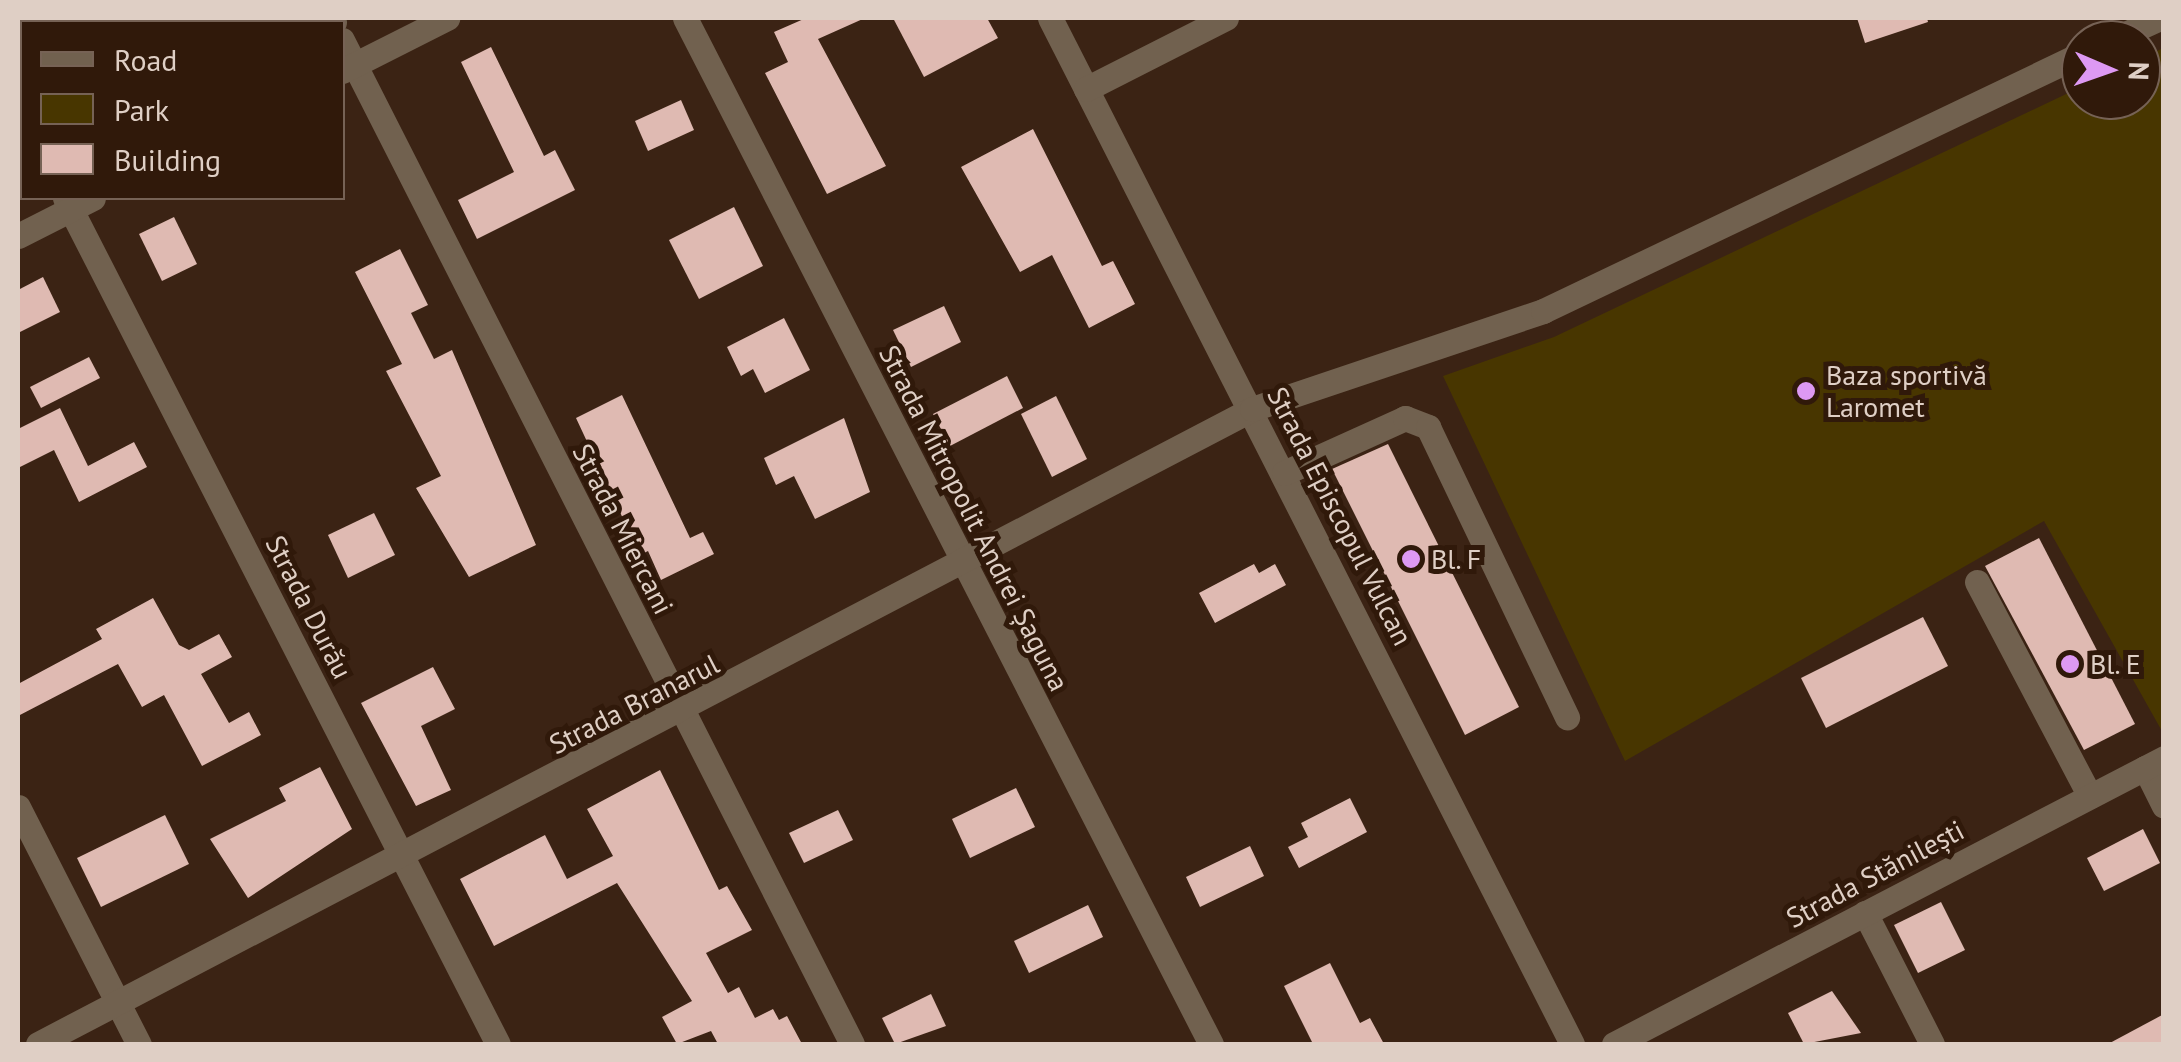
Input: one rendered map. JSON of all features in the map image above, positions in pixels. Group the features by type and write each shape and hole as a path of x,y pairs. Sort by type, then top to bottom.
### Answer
{"street":[{"path":"349,68 448,18"},
{"name":"Strada Mitropolit Andrei Șaguna","path":"684,18 1212,1044"},
{"name":"Strada Episcopul Vulcan","path":"1050,18 1572,1044"},
{"path":"1086,88 1226,18"},
{"name":"Strada Branarul","path":"38,1044 682,713 1252,409 1543,311 2061,64"},
{"name":"Strada Miercani","path":"349,68 852,1044"},
{"path":"18,236 76,201"},
{"name":"Strada Durău","path":"76,201 498,1044"},
{"path":"1284,473 1405,418 1428,427 1567,717"},
{"path":"1978,582 2090,796"},
{"path":"2154,763 2164,806"},
{"name":"Strada Stănilești","path":"1614,1044 2154,763"},
{"path":"18,807 139,1044"},
{"path":"1864,913 1932,1044"}],"green space":[{"name":"Baza sportivă Laromet","path":"2161,49 2163,733 2044,521 1625,761 1443,376 1554,337 2061,96 2061,120 2161,120"}],"building":[{"path":"806,18 865,18 818,39 886,166 827,194 765,73 788,62 774,32"},
{"path":"893,18 987,18 998,38 924,77"},
{"path":"1857,18 1927,18 1928,22 1865,43"},
{"path":"491,47 544,156 555,150 575,190 477,239 458,200 514,172 461,62"},
{"path":"681,100 694,130 648,151 635,121"},
{"path":"1033,129 1102,266 1113,261 1135,304 1089,328 1052,255 1020,272 961,167"},
{"path":"734,207 763,266 699,299 669,240"},
{"path":"174,217 197,264 162,281 139,234"},
{"path":"400,249 428,305 411,313 434,359 452,350 536,545 469,577 416,488 441,476 386,371 402,364 355,272"},
{"path":"43,277 60,312 18,333 18,290"},
{"path":"944,306 961,342 911,367 893,330"},
{"path":"784,318 810,370 765,393 753,369 741,376 727,347"},
{"path":"89,357 100,378 41,408 30,387"},
{"path":"1007,376 1023,408 950,446 933,414"},
{"path":"622,395 690,538 703,532 714,554 661,580 648,551 640,555 576,418"},
{"path":"1056,396 1087,459 1052,477 1021,414"},
{"path":"60,408 88,466 134,442 147,467 79,502 54,450 18,468 18,429"},
{"path":"844,418 870,492 815,519 794,476 776,485 764,458"},
{"name":"Bl. F","path":"1388,444 1519,707 1465,735 1332,469"},
{"path":"374,513 395,555 348,578 328,535"},
{"name":"Bl. E","path":"2039,538 2135,724 2084,750 1985,566"},
{"path":"1254,564 1259,573 1275,564 1286,585 1215,623 1199,593"},
{"path":"153,598 179,645 189,650 219,634 232,657 201,674 229,723 249,712 261,735 202,766 164,695 142,707 118,664 18,716 18,684 102,639 96,629"},
{"path":"1923,617 1948,666 1826,728 1801,678"},
{"path":"433,667 455,709 421,726 451,790 416,806 361,703"},
{"path":"320,767 352,829 248,898 210,839 286,801 279,788"},
{"path":"660,770 719,890 727,886 752,930 706,953 728,993 739,987 755,1018 773,1009 779,1020 787,1016 802,1044 718,1044 711,1031 677,1044 662,1017 692,1001 617,883 494,946 460,879 545,835 567,879 613,856 587,809"},
{"path":"1016,788 1035,827 970,858 952,819"},
{"path":"1350,798 1367,832 1299,868 1288,847 1308,837 1301,823"},
{"path":"838,810 853,840 804,863 789,833"},
{"path":"165,815 189,864 101,907 77,858"},
{"path":"2143,829 2160,863 2104,891 2087,858"},
{"path":"1250,846 1264,876 1200,907 1186,877"},
{"path":"1941,902 1965,950 1918,973 1894,925"},
{"path":"1088,905 1103,937 1029,973 1014,941"},
{"path":"1330,963 1360,1023 1370,1018 1384,1044 1313,1044 1284,986"},
{"path":"1832,991 1861,1033 1804,1044 1788,1013"},
{"path":"931,994 946,1026 895,1044 882,1018"},
{"path":"2164,1014 2164,1044 2108,1044"}],"place":[{"name":"Baza sportivă Laromet","path":"1806,391"},
{"name":"Bl. F","path":"1411,559"},
{"name":"Bl. E","path":"2070,664"}]}
